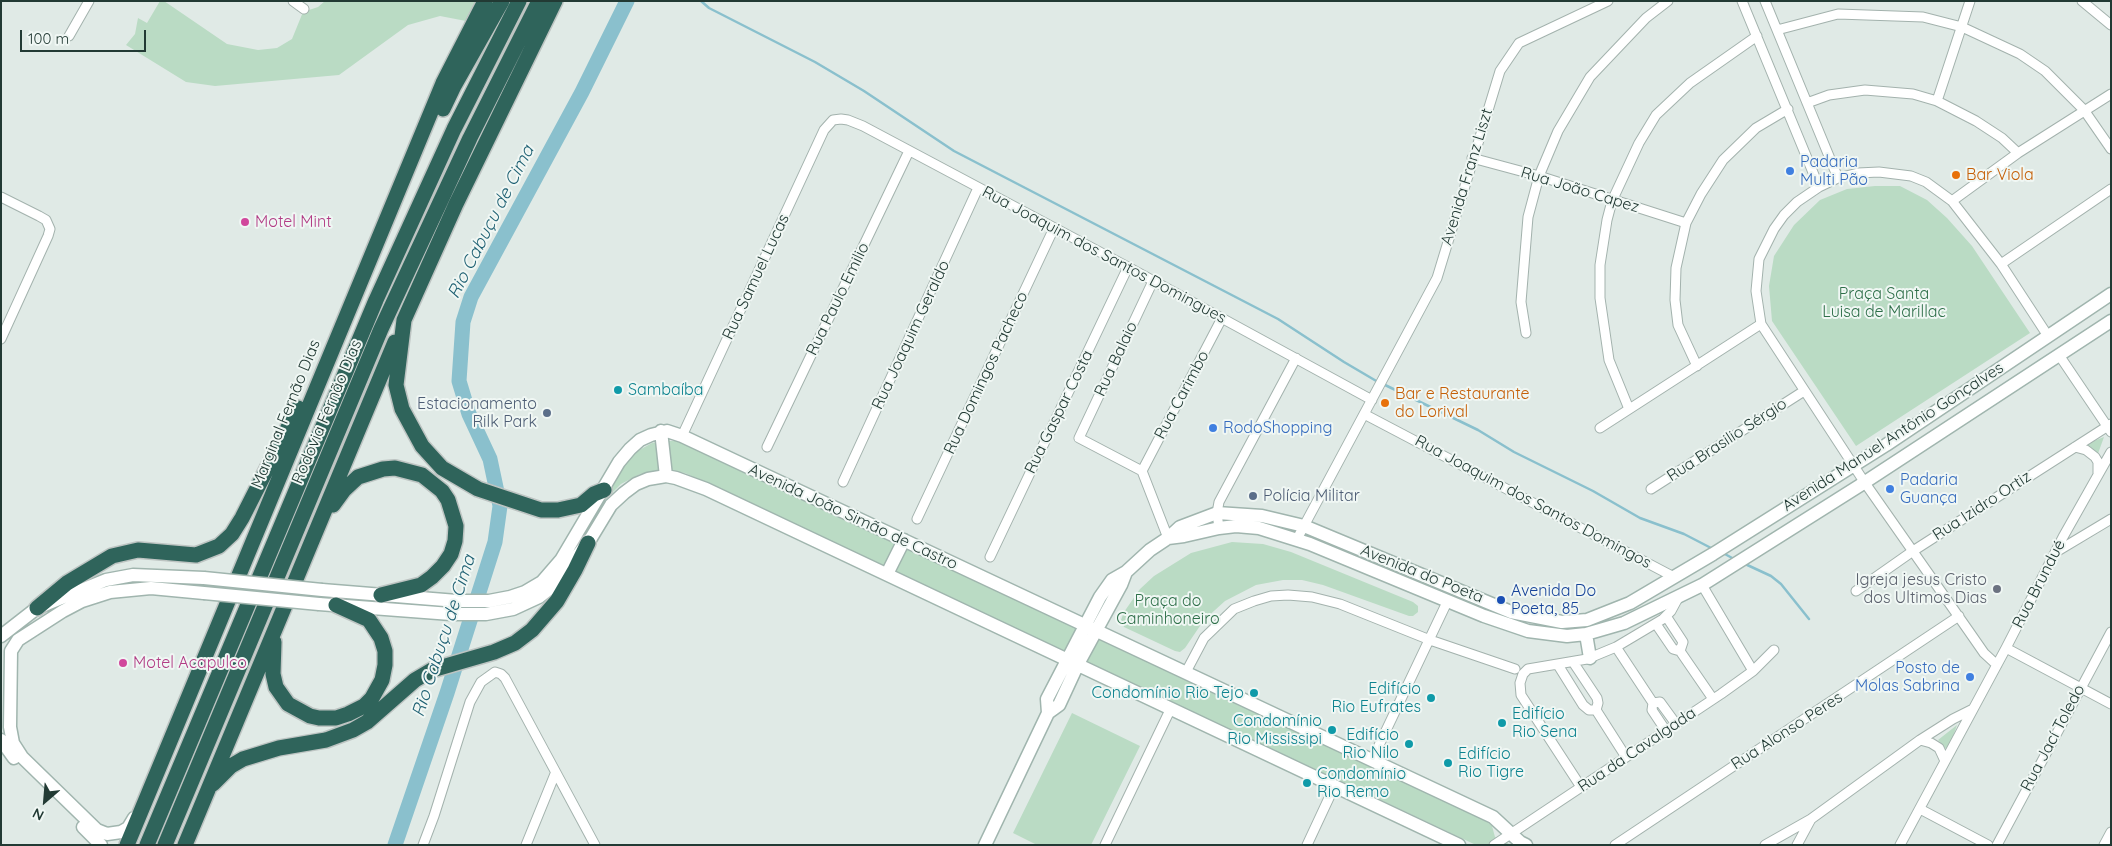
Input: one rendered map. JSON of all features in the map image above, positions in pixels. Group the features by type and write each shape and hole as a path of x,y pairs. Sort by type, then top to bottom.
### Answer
{"highway":[{"name":"Marginal Fernão Dias","path":"127,845 443,83 485,1"},
{"path":"413,159 430,138 454,86 502,1"},
{"name":"Rodovia Fernão Dias","path":"147,845 376,300 454,129 519,1"},
{"name":"Rodovia Fernão Dias","path":"165,845 381,328 470,138 539,1"},
{"path":"185,845 404,320 456,204 555,1"},
{"path":"404,320 396,385 402,409 412,431 432,458 455,477 478,489 541,510 570,509 580,506 594,494 604,490"},
{"path":"37,608 66,583 112,556 138,550 196,555 219,546 232,534 242,518 311,384 320,377"},
{"path":"318,526 344,490 358,477 383,469 407,470 422,475 442,491 453,514 456,526 455,541 451,554 432,578 421,585 381,595"},
{"path":"206,793 222,773 243,759 270,751 326,740 353,730 367,722 415,680 432,670 483,655 515,643 542,619 564,589 588,542"},
{"path":"276,625 273,654 273,674 276,687 288,704 310,716 336,718 364,706 378,688 385,665 385,651 381,638 369,620 336,605"},
{"path":"147,845 172,738"}],"main road":[{"name":"Avenida Manuel Antônio Gonçalves","path":"1674,577 1854,465 2111,294"},
{"name":"Avenida Manuel Antônio Gonçalves","path":"1702,586 1865,483 2111,321"},
{"path":"1,636 37,608 71,592 106,580 133,575 204,578 457,602 488,601 510,597 525,592 542,582 561,560 619,462 630,448 640,440 661,431 666,476"},
{"name":"Avenida João Simão de Castro","path":"661,431 682,436 1493,817 1526,845"},
{"path":"145,801 130,825 121,832 107,834 90,825 17,750 13,743 10,727 11,651 18,640 57,614 82,601 110,592 139,589 166,589 319,604 451,614 486,614 513,609 539,597 563,574 588,542 603,516 624,493 636,484 666,476 706,489 1460,845"},
{"name":"Avenida do Poeta","path":"990,843 1048,713 1047,700 1072,662 1090,627 1121,585 1126,572 1150,550 1180,527 1217,513 1262,516 1304,526 1512,612 1554,621 1576,622 1609,613 1674,577"},
{"path":"1759,524 1771,542"},
{"name":"Avenida do Poeta","path":"1168,538 1236,526 1259,528 1297,539 1528,631 1567,636 1586,634 1624,623 1702,586"},
{"path":"887,574 904,540"},
{"path":"1586,634 1590,658"},
{"path":"1,691 10,681"},
{"path":"1,740 18,761 101,845"}],"street":[{"path":"69,36 89,1"},
{"path":"293,1 304,9"},
{"name":"Avenida Franz Liszt","path":"1297,539 1436,278 1500,71 1519,43 1608,1"},
{"path":"1742,1 1819,187"},
{"path":"1765,1 1838,178"},
{"path":"1937,102 1970,1"},
{"path":"2082,1 2111,25"},
{"path":"1526,333 1521,302 1524,249 1528,216 1539,176 1558,131 1590,77 1635,29 1664,2"},
{"path":"1777,30 1838,14 1923,17 1962,27 2020,54 2045,71 2084,110 2111,149"},
{"path":"1629,409 1609,360 1600,298 1600,265 1612,201 1639,143 1656,115 1690,83 1757,36"},
{"path":"1807,102 1829,95 1865,90 1913,94 1937,102 1989,129 2018,153"},
{"path":"1952,201 2018,153 2111,94"},
{"path":"1697,366 1678,325 1675,300 1676,268 1686,223 1701,194 1723,160 1756,128 1788,109"},
{"name":"Rua Joaquim dos Santos Domingues","path":"832,120 848,120 909,151 1184,296 1296,358 1373,397"},
{"name":"Rua Samuel Lucas","path":"682,436 824,130 832,120"},
{"name":"Rua Paulo Emilio","path":"767,447 909,151"},
{"name":"Rua João Capez","path":"1472,158 1539,176 1612,201 1686,223"},
{"path":"1997,665 1984,653 1865,483 1761,324 1756,291 1760,259 1774,229 1784,216 1797,202 1819,187 1838,178 1858,173 1895,173 1926,182 1952,201 2001,264 2048,336"},
{"name":"Rua Joaquim Geraldo","path":"843,482 978,188"},
{"path":"2001,264 2111,189"},
{"path":"1,197 46,220 50,229 1,339"},
{"name":"Rua Domingos Pacheco","path":"917,519 1054,228"},
{"name":"Rua Gaspar Costa","path":"990,557 1128,267"},
{"name":"Rua Balaio","path":"1142,471 1079,438 1153,280"},
{"name":"Rua Carimbo","path":"1142,471 1222,318"},
{"path":"1600,428 1761,324"},
{"path":"2059,355 2110,427"},
{"path":"1219,528 1217,513 1219,502 1296,358"},
{"name":"Rua Brasilio Sérgio","path":"1651,489 1804,391"},
{"name":"Rua Joaquim dos Santos Domingos","path":"1364,414 1674,577"},
{"name":"Rua Izidro Ortiz","path":"1856,591 1913,551 2075,447 2110,427"},
{"path":"2075,447 2086,450 2095,457 2098,462 2098,474"},
{"name":"Rua Brundué","path":"1900,845 2072,521 2111,452"},
{"path":"1142,471 1168,538"},
{"path":"2056,552 2111,519"},
{"name":"Rua Brundué","path":"2072,521 2072,530 2083,536"},
{"path":"1702,586 1753,671"},
{"path":"1186,672 1204,638 1217,624 1234,610 1254,600 1272,596 1312,597 1340,604 1430,640 1516,669"},
{"name":"Avenida do Poeta","path":"1581,787 1521,695 1521,678 1528,669 1590,658 1616,647 1656,624 1666,616 1678,598"},
{"path":"1372,760 1448,600"},
{"path":"1666,616 1683,642 1680,651"},
{"name":"Rua Alonso Peres","path":"1615,845 1958,616"},
{"path":"1656,624 1673,649 1680,651 1713,699"},
{"name":"Rua Jací Toledo","path":"1997,845 2111,632"},
{"path":"1616,647 1653,703 1652,710 1666,731"},
{"path":"2006,648 2111,704"},
{"name":"Rua da Cavalgada","path":"1494,845 1713,699 1753,671 1774,650"},
{"path":"1573,662 1597,698 1596,710 1626,757"},
{"path":"1558,665 1583,705 1589,710 1596,710"},
{"path":"423,845 475,691 491,673 498,672 505,678 594,845"},
{"path":"1653,703 1660,702 1676,724"},
{"path":"1105,845 1172,708"},
{"path":"1765,845 1811,818 1920,740 1973,709"},
{"path":"1920,740 1931,743 1939,748 1945,760"},
{"path":"526,845 556,774"},
{"path":"1307,845 1335,785"},
{"path":"1920,809 1988,845"},
{"path":"1798,843 1811,818"},
{"path":"1787,832 1796,835 1798,843"},
{"path":"2104,845 2111,832"}],"green space":[{"path":"160,1 164,1 227,44 258,50 277,48 292,39 303,12 318,7 325,1 476,1 466,21 440,16 408,25 339,75 215,86 186,82 126,45 135,34 138,18 147,23"},
{"name":"Praça Santa Luisa de Marillac","path":"1900,186 1927,200 1947,218 1972,246 2030,333 1856,446 1772,321 1769,286 1774,256 1794,225 1820,200 1847,189"},
{"path":"2104,437 2096,459 2093,451 2086,444"},
{"path":"678,441 1485,820 1492,826 1495,837 1511,845 1476,845 685,473 666,470 640,474 621,484 603,502 623,466 634,453 652,443"},
{"name":"Praça do Caminhoneiro","path":"1232,542 1263,544 1291,552 1413,602 1418,606 1418,612 1413,616 1409,616 1323,585 1302,580 1283,580 1256,585 1225,601 1204,620 1185,648 1180,652 1124,627 1121,620 1124,612 1140,589 1154,576 1191,553"},
{"path":"1072,713 1140,746 1091,845 1037,845 1013,833"},
{"path":"1957,725 1948,751 1938,740"}],"waterway":[{"name":"Rio Cabuçu de Cima","path":"395,845 447,693 495,542 500,506 490,459 469,414 459,381 463,322 471,297 582,92 627,1"},
{"path":"701,1 709,8 815,62 864,91 954,151 1278,319 1378,382"},
{"path":"1383,384 1478,430 1514,452 1593,491 1640,518 1684,534 1713,549"},
{"path":"1723,553 1734,559"},
{"path":"1743,563 1771,576 1781,584 1809,619"}],"place":[{"name":"Padaria Multi Pão","path":"1790,171"},
{"name":"Bar Viola","path":"1956,175"},
{"name":"Motel Mint","path":"245,222"},
{"name":"Sambaíba","path":"618,390"},
{"name":"Bar e Restaurante do Lorival","path":"1385,403"},
{"name":"Estacionamento Rilk Park","path":"547,413"},
{"name":"RodoShopping","path":"1213,428"},
{"name":"Padaria Guança","path":"1890,489"},
{"name":"Polícia Militar","path":"1253,496"},
{"name":"Igreja jesus Cristo dos Ultimos Dias","path":"1997,589"},
{"name":"Avenida Do Poeta, 85","path":"1501,600"},
{"name":"Motel Acapulco","path":"123,663"},
{"name":"Posto de Molas Sabrina","path":"1970,677"},
{"name":"Condomínio Rio Tejo","path":"1254,693"},
{"name":"Edifício Rio Eufrates","path":"1431,698"},
{"name":"Edifício Rio Sena","path":"1502,723"},
{"name":"Condomínio Rio Mississipi","path":"1332,730"},
{"name":"Edifício Rio Nilo","path":"1409,744"},
{"name":"Edifício Rio Tigre","path":"1448,763"},
{"name":"Condomínio Rio Remo","path":"1307,783"}]}
